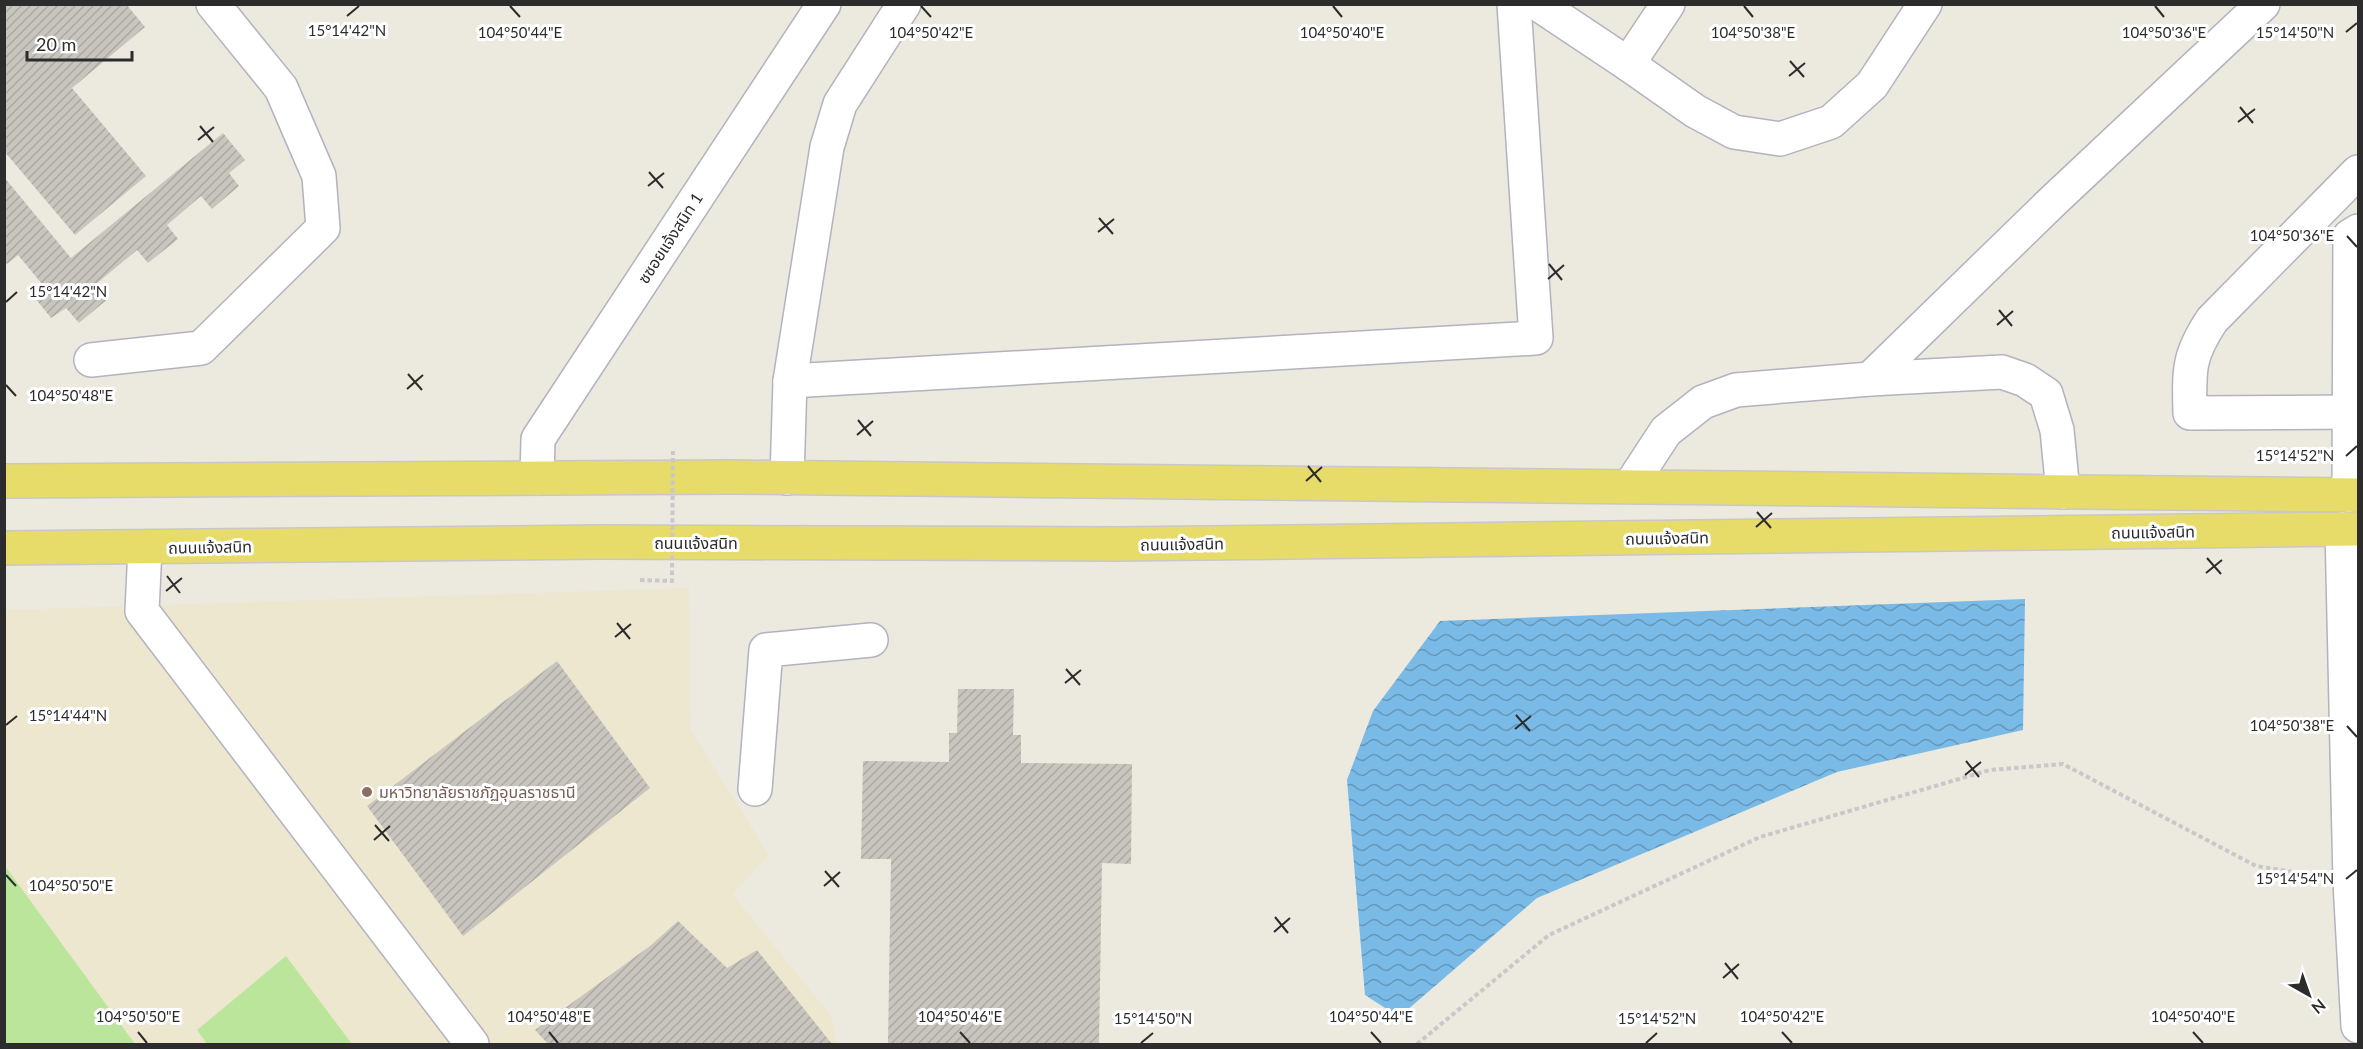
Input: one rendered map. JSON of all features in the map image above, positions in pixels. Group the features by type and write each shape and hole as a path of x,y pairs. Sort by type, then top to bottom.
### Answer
{"main road":[{"path":"4,481 787,478 2354,495"},
{"name":"ถนนแจ้งสนิท","path":"4,548 601,542 1117,544 2350,529"}],"street":[{"path":"91,360 201,348 323,228 319,176 281,88 213,4"},
{"name":"ซซอยแจ้งสนิท 1","path":"537,478 538,439 824,4"},
{"path":"787,478 790,381 827,147 840,104 904,4"},
{"path":"790,381 1536,338 1514,4"},
{"path":"1538,4 1695,111 1734,132 1780,139 1831,122 1872,85 1925,4"},
{"path":"1629,64 1668,4"},
{"path":"1870,379 2052,202 2263,4"},
{"path":"2354,177 2354,495"},
{"path":"2354,177 2212,320 2197,343 2191,363 2189,385 2190,413 2354,412"},
{"path":"1630,486 1666,431 1703,402 1736,390 1870,379 2002,372 2025,380 2046,394 2057,430 2063,492"},
{"path":"2350,529 2350,882 2358,1026"},
{"path":"145,548 142,611 472,1044"},
{"path":"755,789 766,650 872,639"}],"path":[{"path":"672,575 673,451"},
{"path":"638,579 672,581"},
{"path":"1417,1044 1549,935 1760,837 1990,770 2063,764 2256,866 2350,882"}],"shaded area":[{"name":"มหาวิทยาลัยราชภัฏอุบลราชธานี","path":"689,588 690,729 769,855 732,894 832,1017 836,1044 5,1044 4,610"}],"green space":[{"path":"5,866 135,1044 5,1044"},
{"path":"286,956 352,1044 207,1044 197,1030"}],"water":[{"path":"2025,599 2023,730 1837,772 1537,898 1399,1017 1365,995 1347,780 1373,711 1440,621"}],"building":[{"path":"4,4 126,4 145,27 72,88 146,176 75,235 4,151"},
{"path":"223,133 245,160 229,173 239,186 212,209 201,196 167,225 178,239 148,263 137,250 96,284 109,298 79,323 66,308 51,318 31,293 42,284 18,255 7,264 4,260 4,177 71,258"},
{"path":"557,661 650,788 463,936 367,806"},
{"path":"958,689 1014,689 1013,735 1021,735 1021,763 1132,764 1131,864 1102,863 1099,1044 888,1044 891,859 861,859 863,761 949,762 949,733 957,733"},
{"path":"678,921 727,968 757,950 832,1044 548,1044 535,1030 650,946"}],"place":[{"name":"มหาวิทยาลัยราชภัฏอุบลราชธานี","path":"367,792"}]}
